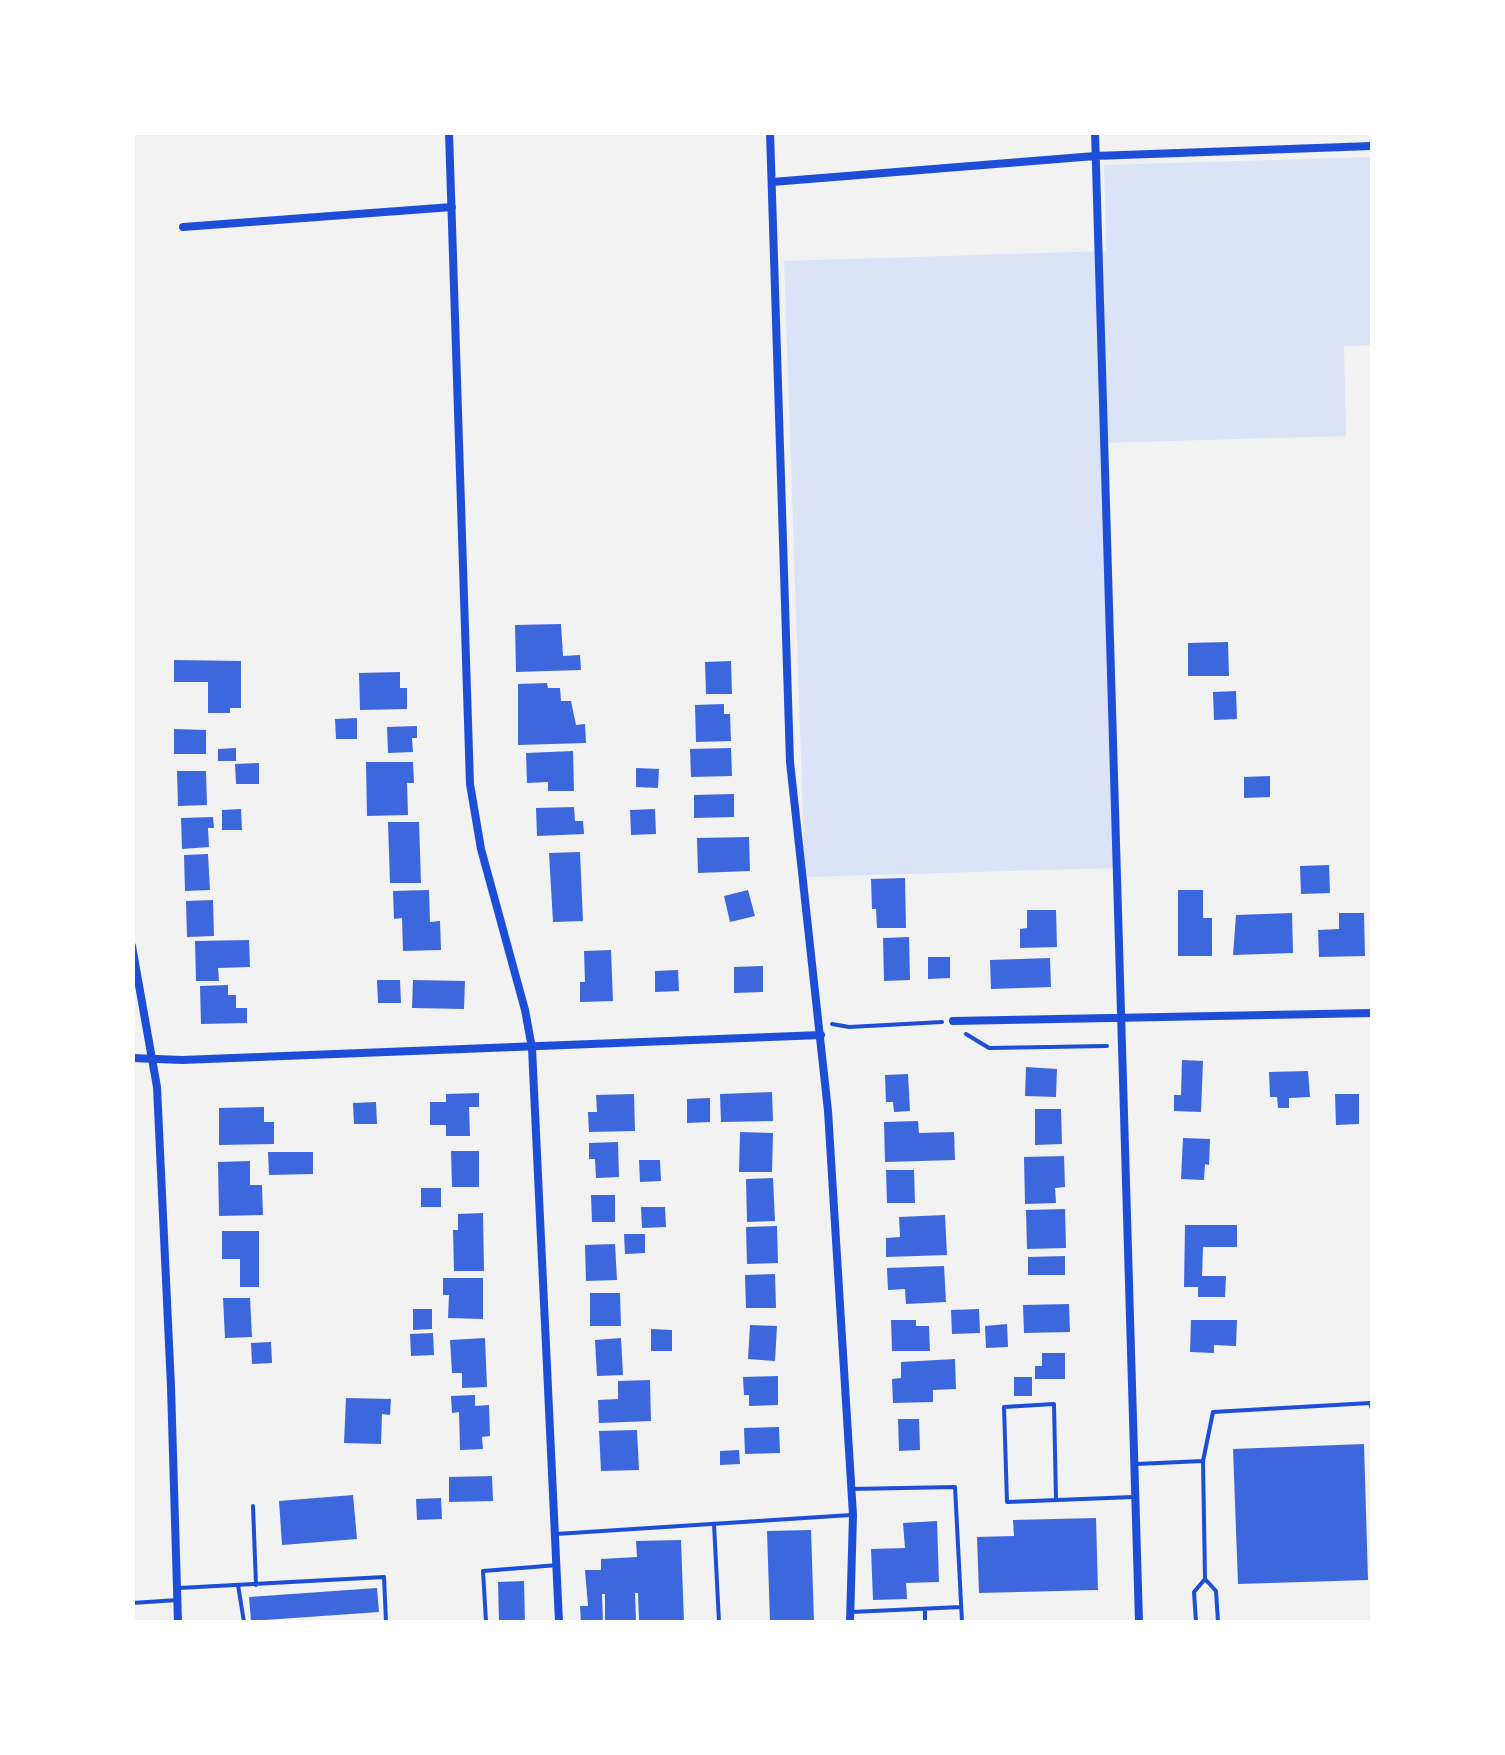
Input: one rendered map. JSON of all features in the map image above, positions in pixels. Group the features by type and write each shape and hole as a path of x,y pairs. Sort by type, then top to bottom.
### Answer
{"street":[{"path":"449,132 470,784 481,849 532,1048 559,1622"},
{"path":"770,132 790,762 822,1035 851,1490 851,1617"},
{"path":"1095,132 1139,1622"},
{"path":"772,182 1096,156 1372,146"},
{"path":"183,227 452,207"},
{"path":"132,946 157,1088 178,1622"},
{"path":"953,1021 1372,1012"},
{"path":"132,1058 532,1048 822,1035"}],"lane":[{"path":"1196,1622 1194,1592 1204,1579 1203,1461 1214,1412 1370,1403 1372,1409"},
{"path":"1056,1499 1054,1404 1004,1407 1007,1502 1138,1496"},
{"path":"1136,1464 1203,1461"},
{"path":"851,1490 955,1488 962,1622"},
{"path":"252,1506 256,1584"},
{"path":"556,1534 852,1514"},
{"path":"714,1524 719,1622"},
{"path":"486,1622 483,1571 558,1565"},
{"path":"177,1588 384,1577 386,1622"},
{"path":"1204,1579 1216,1591 1218,1622"},
{"path":"238,1586 244,1622"},
{"path":"132,1602 178,1600"},
{"path":"851,1617 962,1607"},
{"path":"925,1609 926,1622"}],"path":[{"path":"832,1024 849,1028 953,1021 959,1030 989,1048 1122,1046"}],"shaded area":[{"path":"1372,157 1372,345 1344,346 1346,436 1101,443 1114,868 805,877 784,261 1106,251 1104,165"}],"building":[{"path":"561,624 563,656 580,655 581,670 516,672 515,625"},
{"path":"1228,642 1229,676 1188,676 1188,643"},
{"path":"174,660 241,661 241,708 230,708 230,713 208,713 208,682 174,682"},
{"path":"731,661 732,694 706,694 705,662"},
{"path":"400,672 400,688 407,688 407,709 360,710 359,673"},
{"path":"547,683 548,688 560,688 561,701 571,701 576,725 585,724 586,743 518,745 518,684"},
{"path":"1236,691 1237,719 1214,720 1213,692"},
{"path":"724,704 724,714 730,714 731,741 696,742 695,705"},
{"path":"357,718 357,739 336,739 335,719"},
{"path":"417,726 417,738 412,738 413,752 388,753 387,727"},
{"path":"174,729 206,730 206,754 174,754"},
{"path":"236,748 236,761 218,761 218,749"},
{"path":"731,748 732,776 691,777 690,749"},
{"path":"573,751 574,791 548,791 548,782 527,783 526,753"},
{"path":"366,762 413,762 414,783 407,783 408,815 367,816"},
{"path":"259,763 259,784 236,784 235,764"},
{"path":"636,768 659,769 658,788 636,787"},
{"path":"177,771 206,771 207,805 178,806"},
{"path":"1270,776 1270,797 1244,798 1244,777"},
{"path":"734,794 734,817 694,818 694,795"},
{"path":"574,807 575,821 583,821 584,834 537,836 536,808"},
{"path":"241,809 242,830 222,830 222,810"},
{"path":"655,809 656,834 631,835 630,810"},
{"path":"213,817 214,828 208,828 209,847 182,849 181,818"},
{"path":"388,822 419,822 421,883 390,883"},
{"path":"749,837 750,871 698,873 697,838"},
{"path":"580,852 583,921 553,922 549,853"},
{"path":"208,854 210,890 185,891 184,855"},
{"path":"1329,865 1330,893 1301,894 1300,866"},
{"path":"905,878 906,928 877,928 871,879"},
{"path":"429,890 430,922 440,921 441,950 403,951 402,918 394,919 393,891"},
{"path":"748,890 755,916 730,922 724,896"},
{"path":"1178,890 1203,890 1203,918 1212,918 1212,956 1178,956"},
{"path":"213,900 214,936 187,937 186,901"},
{"path":"1027,910 1056,910 1057,947 1020,948 1020,929 1027,928"},
{"path":"1292,913 1293,953 1233,955 1236,915"},
{"path":"1339,913 1364,913 1365,956 1319,957 1318,930 1339,929"},
{"path":"909,937 910,980 884,981 883,938"},
{"path":"249,940 250,967 218,968 219,981 196,981 195,941"},
{"path":"611,950 613,1001 580,1002 580,982 585,982 584,951"},
{"path":"928,957 950,957 950,978 928,979"},
{"path":"1050,958 1051,987 991,989 990,960"},
{"path":"763,966 763,992 734,993 734,967"},
{"path":"678,970 679,991 655,992 655,971"},
{"path":"377,980 400,980 401,1003 378,1003"},
{"path":"413,980 465,981 464,1009 412,1008"},
{"path":"228,985 228,995 236,995 236,1008 247,1008 247,1023 201,1024 200,986"},
{"path":"1182,1060 1203,1061 1201,1112 1174,1111 1174,1095 1181,1095"},
{"path":"1026,1067 1057,1069 1056,1097 1025,1096"},
{"path":"1308,1071 1310,1097 1289,1098 1289,1108 1278,1108 1277,1097 1270,1097 1269,1072"},
{"path":"908,1074 910,1111 894,1112 893,1102 886,1102 885,1075"},
{"path":"772,1092 773,1121 721,1122 720,1094"},
{"path":"479,1093 479,1107 469,1107 470,1136 446,1136 446,1125 430,1125 430,1102 446,1102 446,1094"},
{"path":"634,1094 635,1131 589,1132 588,1112 597,1112 596,1095"},
{"path":"1335,1094 1359,1094 1359,1124 1336,1125"},
{"path":"710,1098 710,1122 687,1123 687,1099"},
{"path":"376,1102 377,1124 354,1124 353,1103"},
{"path":"264,1107 264,1122 274,1122 274,1144 219,1145 219,1108"},
{"path":"1035,1109 1061,1109 1062,1144 1035,1145"},
{"path":"918,1121 919,1133 954,1132 955,1160 885,1162 884,1122"},
{"path":"740,1132 773,1133 772,1172 739,1172"},
{"path":"1183,1138 1210,1139 1204,1180 1181,1179"},
{"path":"618,1142 619,1177 596,1178 595,1159 589,1159 589,1143"},
{"path":"451,1151 479,1151 479,1187 452,1187"},
{"path":"268,1152 313,1152 313,1174 269,1175"},
{"path":"1064,1156 1065,1187 1055,1188 1056,1203 1025,1204 1024,1157"},
{"path":"639,1160 660,1160 661,1181 640,1182"},
{"path":"250,1161 250,1185 262,1185 263,1215 219,1216 218,1162"},
{"path":"886,1170 914,1170 915,1203 887,1203"},
{"path":"773,1178 775,1221 747,1222 746,1179"},
{"path":"421,1188 441,1188 441,1207 421,1207"},
{"path":"591,1195 615,1195 615,1222 592,1222"},
{"path":"641,1207 665,1207 666,1227 642,1228"},
{"path":"1065,1209 1066,1248 1027,1249 1026,1210"},
{"path":"483,1213 484,1271 454,1271 453,1230 458,1230 458,1214"},
{"path":"945,1215 947,1255 886,1257 886,1238 900,1237 899,1217"},
{"path":"1185,1225 1237,1225 1237,1247 1203,1247 1202,1276 1226,1276 1225,1297 1198,1297 1198,1287 1184,1287"},
{"path":"777,1226 778,1263 747,1264 746,1227"},
{"path":"222,1231 259,1231 259,1287 240,1287 240,1259 222,1259"},
{"path":"624,1234 645,1234 645,1253 625,1254"},
{"path":"615,1244 617,1280 586,1281 585,1245"},
{"path":"1065,1256 1065,1275 1028,1275 1028,1257"},
{"path":"944,1266 946,1302 906,1304 905,1289 888,1290 887,1268"},
{"path":"775,1274 776,1308 746,1308 745,1275"},
{"path":"443,1278 483,1278 483,1319 448,1318 449,1295 443,1295"},
{"path":"590,1293 620,1293 621,1326 590,1326"},
{"path":"223,1298 250,1298 252,1337 225,1338"},
{"path":"1069,1304 1070,1332 1024,1333 1023,1305"},
{"path":"413,1309 432,1309 432,1329 413,1330"},
{"path":"979,1309 980,1333 952,1334 951,1310"},
{"path":"891,1320 916,1320 916,1326 929,1326 930,1351 892,1351"},
{"path":"1191,1320 1237,1320 1236,1346 1214,1345 1214,1353 1190,1352"},
{"path":"1007,1324 1008,1347 986,1348 985,1326"},
{"path":"750,1325 777,1326 775,1361 748,1359"},
{"path":"651,1329 672,1330 672,1351 651,1351"},
{"path":"433,1333 434,1355 411,1356 410,1334"},
{"path":"485,1338 487,1387 462,1388 462,1373 452,1373 450,1340"},
{"path":"621,1338 623,1375 597,1376 595,1340"},
{"path":"271,1342 272,1363 252,1364 251,1343"},
{"path":"1042,1353 1065,1353 1065,1379 1035,1379 1035,1366 1042,1366"},
{"path":"955,1359 956,1389 933,1390 933,1402 893,1403 892,1379 901,1378 901,1362"},
{"path":"778,1376 778,1405 749,1406 743,1377"},
{"path":"1014,1377 1032,1377 1032,1396 1014,1396"},
{"path":"650,1380 651,1421 599,1423 598,1400 618,1399 618,1381"},
{"path":"475,1395 475,1406 489,1405 490,1436 482,1437 483,1449 460,1450 459,1412 452,1413 451,1396"},
{"path":"346,1398 391,1399 390,1415 382,1414 381,1444 344,1443"},
{"path":"898,1419 919,1419 920,1450 899,1451"},
{"path":"779,1427 780,1453 745,1454 744,1428"},
{"path":"637,1430 639,1470 601,1471 599,1431"},
{"path":"1364,1444 1368,1580 1238,1584 1233,1449"},
{"path":"739,1450 740,1464 720,1465 720,1451"},
{"path":"492,1476 493,1501 449,1502 449,1477"},
{"path":"353,1495 357,1539 282,1545 279,1501"},
{"path":"441,1498 442,1519 417,1520 416,1499"},
{"path":"1096,1518 1098,1590 979,1593 977,1537 1014,1536 1013,1520"},
{"path":"937,1521 939,1582 906,1583 907,1599 873,1600 871,1549 905,1548 903,1523"},
{"path":"811,1530 814,1622 770,1622 767,1531"},
{"path":"681,1540 684,1622 639,1622 635,1593 636,1622 605,1622 602,1594 603,1622 581,1622 580,1606 588,1606 585,1570 601,1570 601,1559 637,1557 636,1541"},
{"path":"524,1581 525,1622 499,1622 498,1582"},
{"path":"377,1588 379,1612 251,1621 249,1597"}]}
